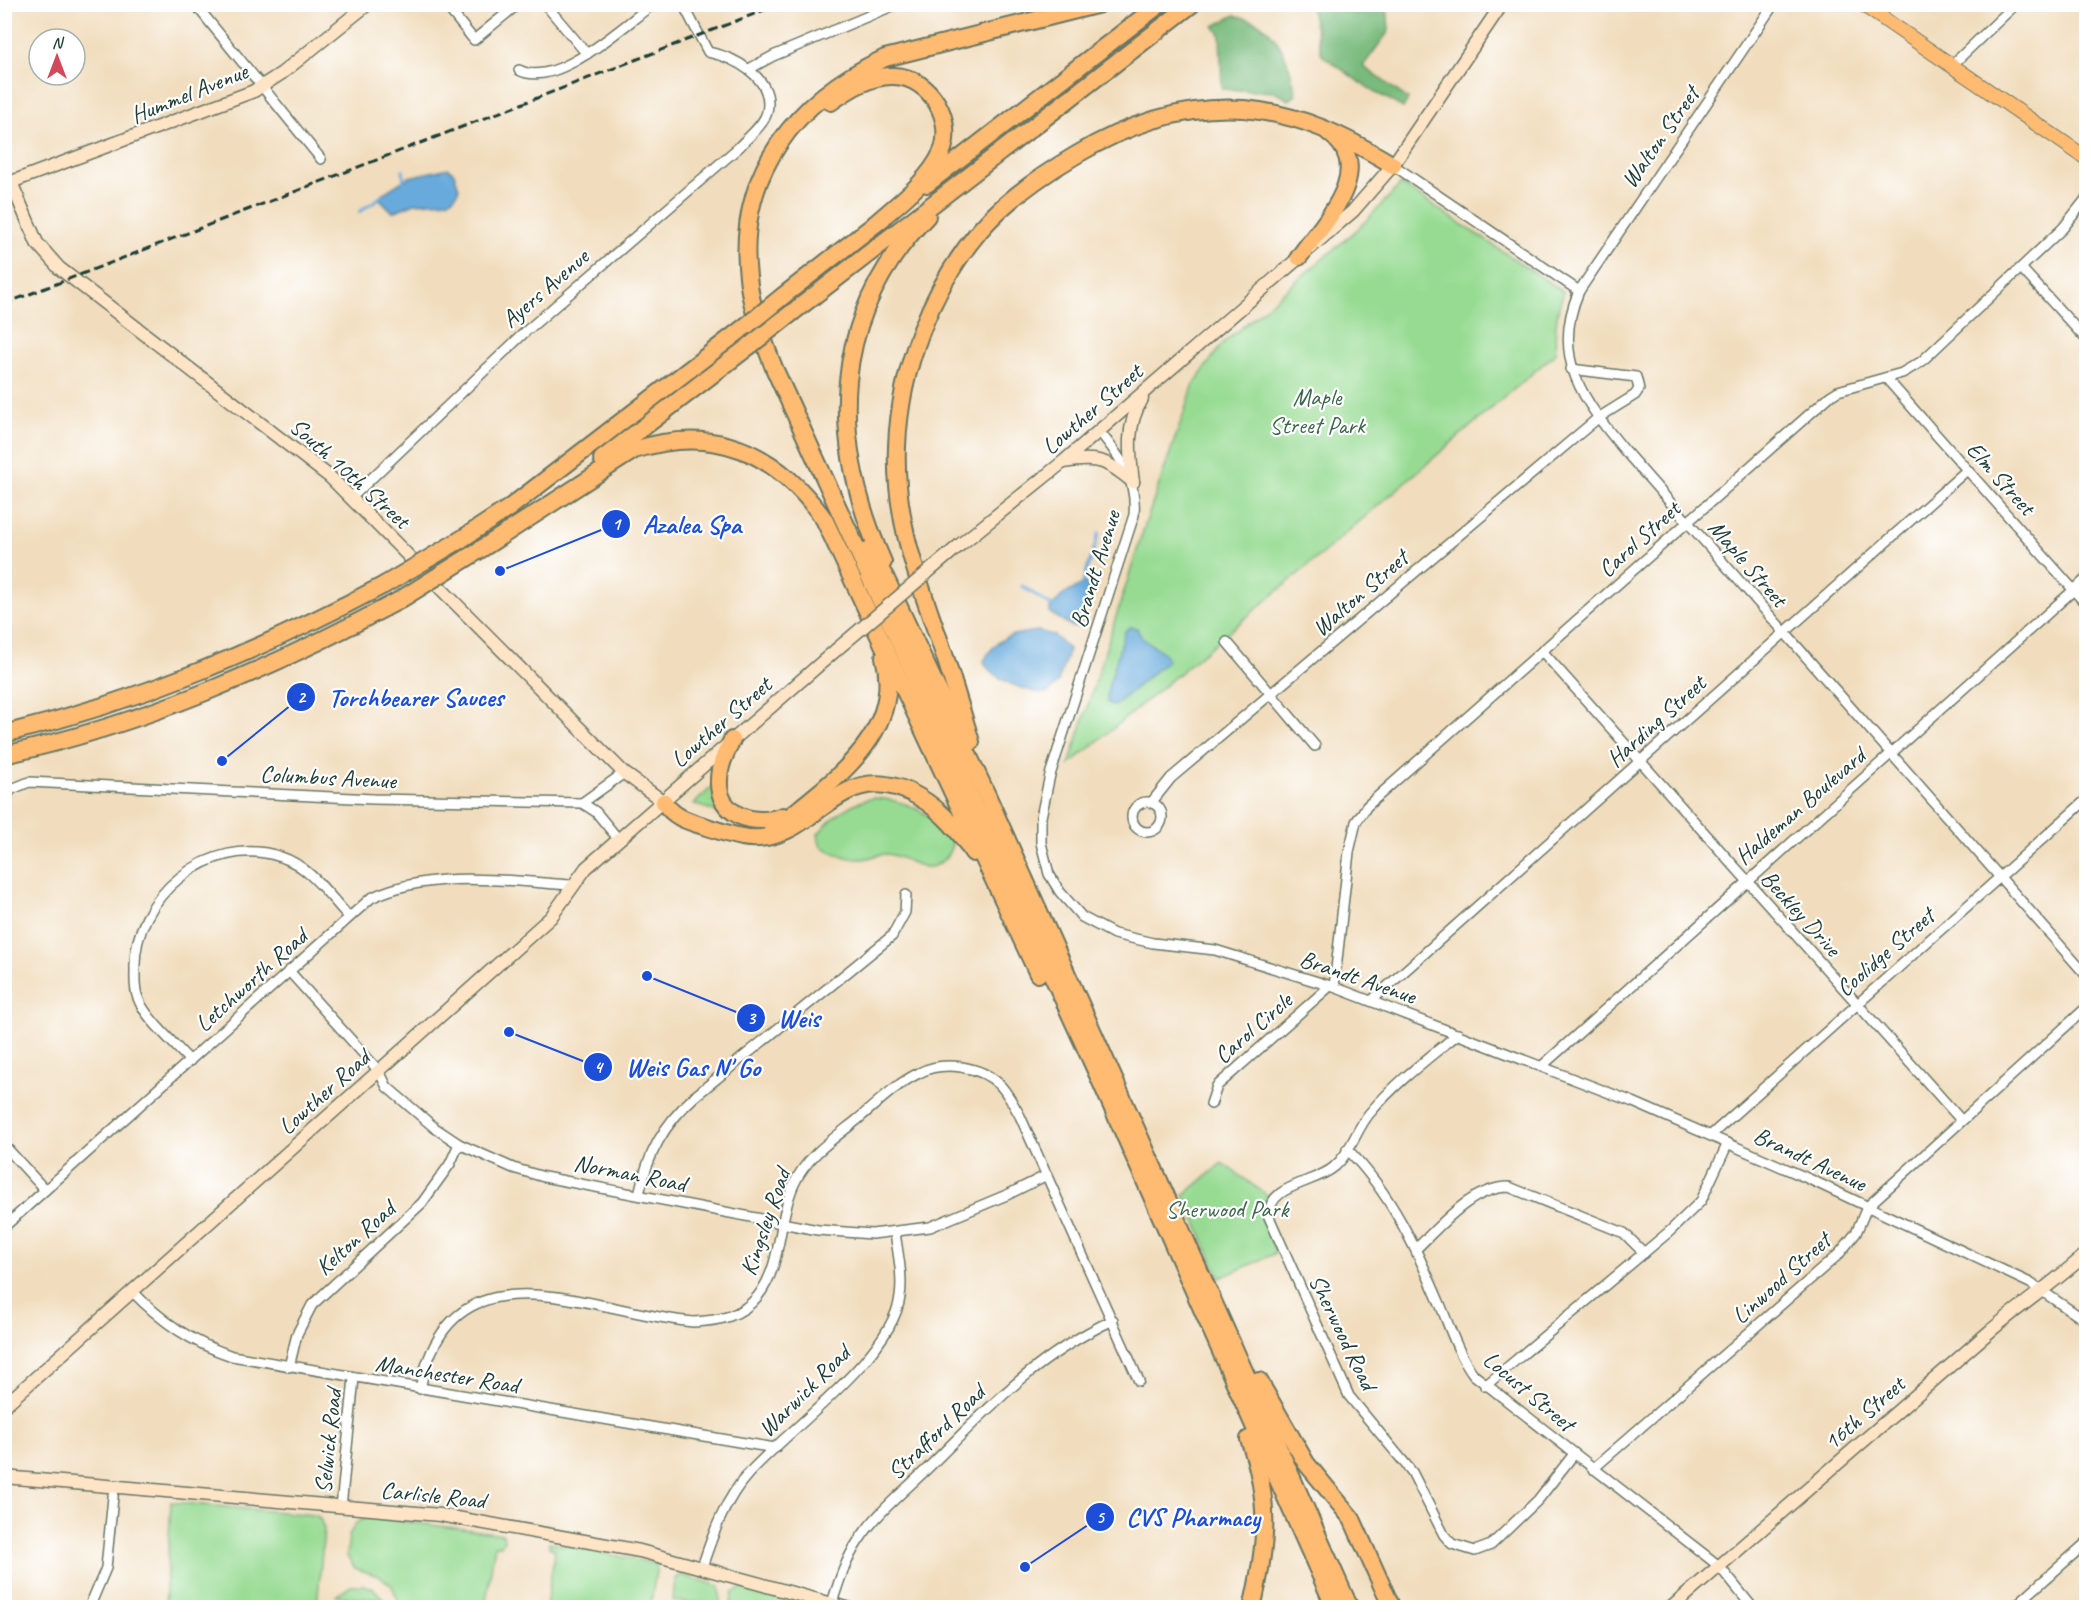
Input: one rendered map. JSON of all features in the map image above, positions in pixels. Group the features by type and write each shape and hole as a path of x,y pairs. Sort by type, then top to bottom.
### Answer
{"highway":[{"path":"1100,4 885,58 854,72 812,103 773,152 760,180 751,210 746,257 752,302 774,369 1097,1073 1335,1608"},
{"path":"4,734 90,712 203,672 295,631 384,585 460,540 509,508 1160,4"},
{"path":"494,541 1192,4"},
{"path":"875,224 932,170 942,152 945,127 938,104 917,83 902,77 877,78 843,93 826,105 802,130 774,176 762,212 757,253 763,300 778,351 872,560 885,577 987,795 1350,1608"},
{"path":"987,795 942,649 910,559 899,500 897,445 904,387 922,329 941,289 989,221 1036,179 1110,135 1147,121 1206,110 1243,110 1315,123 1343,135 1393,165"},
{"path":"1299,257 1342,198 1348,183 1349,168 1338,140 1315,123"},
{"path":"885,577 884,564 858,497 847,439 847,388 856,336 876,288 904,243 925,218 982,164"},
{"path":"4,755 98,732 170,706 296,654 398,601 634,450 669,442 726,444 774,466 809,498 824,519 999,894 1175,1251"},
{"path":"664,802 730,827 746,830 775,826 795,812 857,757 874,736 880,723 887,694 887,676 874,624"},
{"path":"732,740 721,765 719,777 722,795 729,807 739,817 757,822 772,820 795,812"},
{"path":"664,802 677,817 748,839 780,834 857,788 879,784 894,786 913,794 948,821 968,845 999,894"},
{"path":"1216,1308 1306,1463 1352,1519 1392,1608"},
{"path":"1225,1364 1254,1453 1265,1509 1265,1550 1252,1608"}],"main road":[{"name":"Hummel Avenue","path":"8,183 262,87 369,4"},
{"name":"Lowther Street","path":"664,802 836,650 960,544 1063,462 1353,211 1393,165 1502,4"},
{"path":"1862,4 2086,158"},
{"name":"South 10th Street","path":"8,183 37,243 59,268 352,497 624,773 664,802"},
{"path":"1132,482 1130,434 1134,411 1149,388"},
{"path":"1063,462 1089,458 1107,462 1132,482"},
{"name":"Lowther Road","path":"4,1406 551,917 586,868 664,802"},
{"name":"16th Street","path":"1671,1608 2026,1300 2043,1292 2086,1254"},
{"name":"Carlisle Road","path":"4,1477 440,1515 493,1523 576,1537 702,1567 847,1608"}],"street":[{"path":"4,6 9,4"},
{"path":"195,4 321,159"},
{"path":"445,4 474,40 518,4"},
{"path":"545,4 587,54"},
{"path":"519,70 534,75 551,73 587,54 654,4"},
{"path":"683,4 708,52 728,56 749,69 773,56 897,4"},
{"name":"Walton Street","path":"1579,291 1774,4"},
{"path":"1952,66 2016,4"},
{"name":"Ayers Avenue","path":"352,497 524,333 738,148 767,112 764,91 749,69"},
{"path":"1393,165 1579,291"},
{"name":"Carol Street","path":"1332,987 1349,852 1358,817 1397,779 1830,396 1838,391 1886,378 1921,363 2070,222 2086,199"},
{"path":"2022,269 2086,339"},
{"name":"Maple Street","path":"1579,291 1568,331 1571,369 1598,418 1686,523 2086,975"},
{"name":"Walton Street","path":"1151,803 1171,778 1271,693 1598,418 1639,389 1636,377 1571,369"},
{"name":"Elm Street","path":"1886,378 2086,604"},
{"name":"Brandt Avenue","path":"1099,431 1122,461 1132,482 1134,515 1042,806 1041,843 1049,874 1070,906 1103,930 1153,943 1215,950 1332,987 1542,1065 1711,1135 1867,1206 2043,1292 2086,1321"},
{"name":"Harding Street","path":"1371,1001 1967,470"},
{"name":"Haldeman Boulevard","path":"1542,1065 1745,881 2086,579"},
{"path":"1227,642 1315,746"},
{"name":"Beckley Drive","path":"1542,651 1745,881 1961,1120"},
{"path":"619,840 596,812 582,803 624,773"},
{"name":"Columbus Avenue","path":"4,798 12,789 29,782 373,799 582,803"},
{"name":"Coolidge Street","path":"1711,1135 1856,1003 2086,800"},
{"path":"190,1061 142,1006 135,989 134,962 138,941 151,909 170,885 187,872 218,857 245,853 269,854 301,867 349,917"},
{"name":"Letchworth Road","path":"4,1227 366,902 385,891 417,883 475,881 572,885"},
{"path":"639,1194 652,1148 674,1117 694,1097 892,936 905,912 906,895"},
{"name":"Norman Road","path":"289,971 379,1071 387,1087 435,1128 459,1144 526,1173 782,1223 845,1233 895,1233 941,1223 1047,1175"},
{"name":"Carol Circle","path":"1210,1104 1216,1086 1332,987"},
{"name":"Linwood Street","path":"1593,1469 1839,1254 1856,1233 1867,1206 2086,1008"},
{"name":"Sherwood Road","path":"1458,1034 1379,1102 1329,1171 1277,1196 1269,1209 1269,1217 1349,1396 1412,1472 1446,1539 1465,1550 1475,1551 1491,1545 1538,1500 1574,1454"},
{"name":"Kingsley Road","path":"420,1389 427,1360 440,1334 468,1309 497,1296 543,1294 693,1322 711,1322 738,1314 757,1297 770,1278 793,1185 812,1158 908,1079 919,1072 938,1067 966,1068 979,1072 999,1084 1020,1116 1109,1321 1139,1381"},
{"path":"1485,1386 1701,1201 1728,1143"},
{"name":"Kelton Road","path":"290,1367 297,1334 312,1305 422,1203 446,1169 459,1144"},
{"path":"4,1145 45,1190"},
{"name":"Locust Street","path":"1347,1149 1383,1190 1416,1249 1460,1353 1473,1375 1719,1566 1753,1608"},
{"path":"1416,1249 1477,1196 1493,1188 1509,1186 1624,1233 1644,1252"},
{"name":"Warwick Road","path":"702,1567 717,1524 732,1495 748,1473 868,1355 891,1322 900,1297 901,1279 895,1233"},
{"name":"Manchester Road","path":"132,1291 166,1324 195,1342 232,1356 775,1448"},
{"name":"Strafford Road","path":"832,1603 843,1569 858,1540 888,1506 1040,1362 1058,1349 1109,1321"},
{"name":"Selwick Road","path":"341,1507 354,1378"},
{"path":"89,1608 106,1568 114,1487"},
{"path":"2013,1608 2086,1543"}],"green space":[{"path":"1310,5 1387,5 1389,31 1363,66 1408,99 1403,108 1365,86 1322,55"},
{"path":"1235,15 1258,23 1273,36 1279,45 1292,75 1296,95 1289,100 1276,92 1222,89 1220,34 1214,26"},
{"name":"Maple Street Park","path":"1401,184 1564,292 1556,322 1556,353 1297,575 1069,765 1145,525 1194,384 1222,344 1359,228"},
{"path":"713,786 726,815 694,804"},
{"path":"873,798 907,805 935,821 952,838 951,849 945,858 931,867 924,867 894,855 886,854 863,859 847,857 820,845 818,834 829,822 850,807"},
{"name":"Sherwood Park","path":"1222,1163 1267,1195 1262,1215 1276,1253 1220,1278 1184,1195"},
{"path":"171,1502 315,1515 320,1518 324,1529 317,1607 165,1607"},
{"path":"368,1517 503,1534 504,1541 501,1545 495,1545 485,1607 401,1607 392,1586 381,1577 355,1568 347,1556 349,1535 356,1523"},
{"path":"549,1542 657,1564 651,1603 654,1607 546,1607 555,1550 549,1547"},
{"path":"682,1575 720,1586 720,1606 673,1601 675,1579"},
{"path":"363,1585 373,1588 384,1600 336,1596 351,1586"},
{"path":"742,1588 811,1607 730,1607 733,1592"}],"water":[{"path":"448,168 454,173 459,188 456,195 449,201 415,203 393,212 380,199 382,194 409,177"},
{"path":"1084,583 1089,585 1090,594 1079,627 1073,627 1050,613 1050,608 1063,595"},
{"path":"1130,627 1137,628 1144,639 1162,651 1168,660 1114,706 1107,702 1108,688 1125,631"},
{"path":"1038,631 1053,635 1069,649 1058,682 1049,692 1033,692 1023,689 1002,679 987,667 984,661 1000,641 1012,635"}],"waterway":[{"path":"403,170 404,183"},
{"path":"359,212 382,196"},
{"path":"1082,586 1099,533"},
{"path":"1022,586 1053,607"}],"railway":[{"path":"4,304 780,4"}],"place":[{"name":"Azalea Spa","path":"500,571"},
{"name":"Torchbearer Sauces","path":"222,761"},
{"name":"Weis","path":"647,976"},
{"name":"Weis Gas N' Go","path":"509,1032"},
{"name":"CVS Pharmacy","path":"1025,1567"}]}
